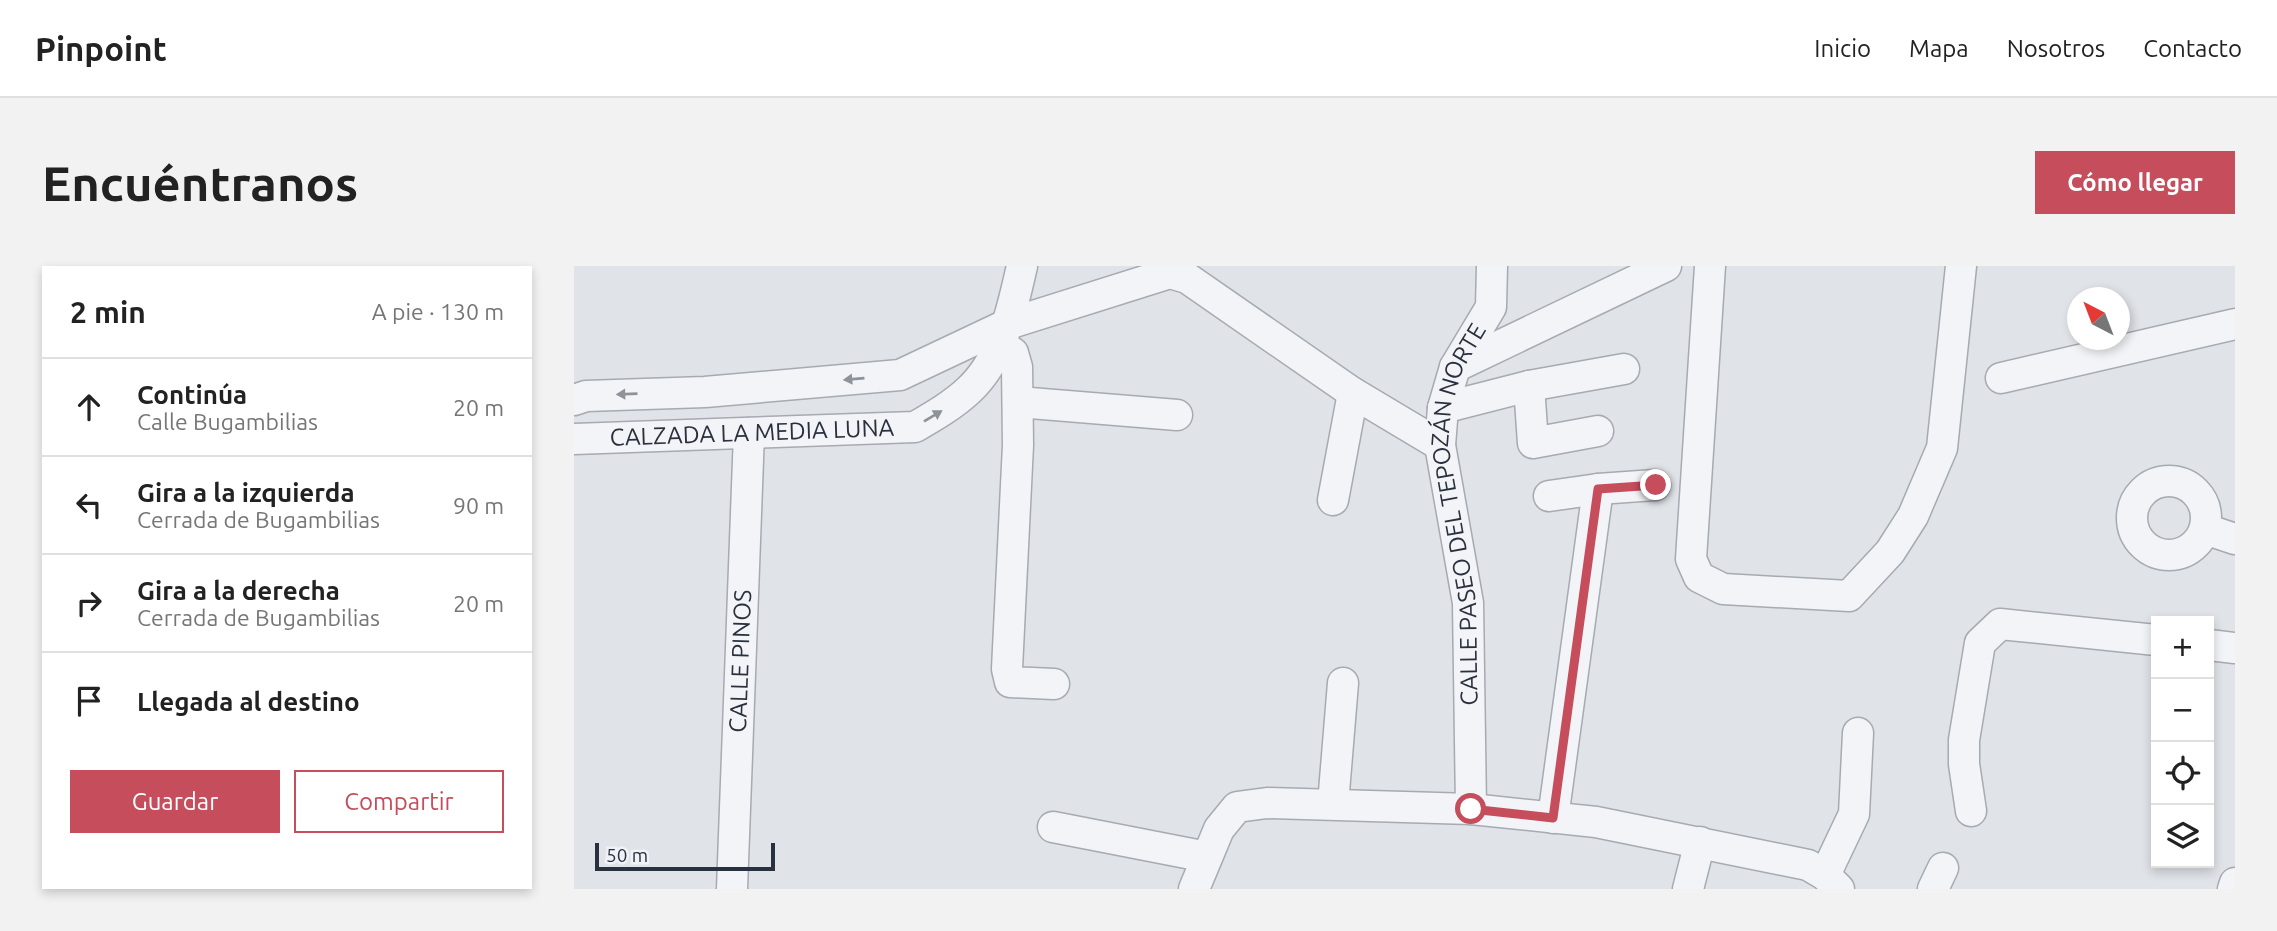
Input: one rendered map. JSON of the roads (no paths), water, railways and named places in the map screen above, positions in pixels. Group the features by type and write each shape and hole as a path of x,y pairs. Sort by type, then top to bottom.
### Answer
{"street":[{"name":"CALZADA LA MEDIA LUNA","path":"574,439 915,427 946,409 971,389 990,362 1004,333 1022,266"},
{"name":"CALLE PASEO DEL TEPOZÁN NORTE","path":"1471,809 1468,603 1442,424 1455,367 1491,307 1492,266"},
{"path":"1455,367 1666,266"},
{"path":"1710,266 1691,559 1699,577 1723,589 1849,596 1896,543 1913,516 1942,448 1961,266"},
{"path":"1054,684 1010,682 1007,669 1018,458 1018,402 1017,367 1004,333 1152,272 1170,273 1187,278 1353,393 1442,424 1624,369"},
{"path":"2001,378 2235,324"},
{"name":"CALZADA LA MEDIA LUNA","path":"574,400 586,396 705,391 900,374 1004,333"},
{"path":"1333,500 1353,393"},
{"path":"1530,399 1533,443 1598,431"},
{"path":"1018,402 1177,415"},
{"name":"CALLE PINOS","path":"732,889 749,433"},
{"path":"1549,496 1656,485"},
{"path":"1553,818 1598,489"},
{"path":"2205,529 2235,539"},
{"path":"1971,811 1964,764 1966,728 1980,643 2000,624 2151,639"},
{"path":"2214,646 2235,648"},
{"path":"1334,804 1343,683"},
{"path":"1194,889 1219,829 1237,807 1268,803 1471,809 1596,822 1700,842 1819,879 1854,814 1858,733"},
{"path":"1053,827 1207,857"},
{"path":"1688,889 1700,842"},
{"path":"2233,889 2235,884"}]}
